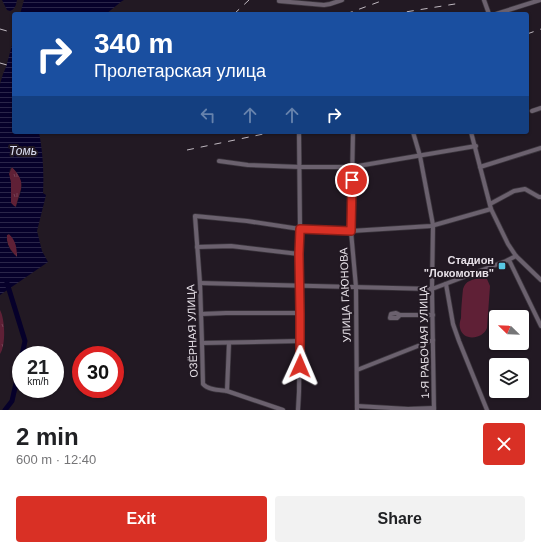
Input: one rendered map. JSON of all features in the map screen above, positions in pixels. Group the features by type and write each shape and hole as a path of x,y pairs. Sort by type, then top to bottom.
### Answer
{"street":[{"path":"279,1 324,5 342,0"},
{"path":"484,0 488,12"},
{"path":"502,12 540,0"},
{"path":"532,111 541,108"},
{"path":"298,410 300,341 299,134"},
{"name":"УЛИЦА ГАЮНОВА","path":"353,134 351,231 356,287 357,408"},
{"name":"1-Я РАБОЧАЯ УЛИЦА","path":"414,134 420,156 433,225 432,289 434,409"},
{"path":"472,134 491,206 508,244 516,256 541,280"},
{"path":"219,161 248,166 300,168 352,167 476,146"},
{"path":"480,167 541,148"},
{"path":"300,229 351,231 433,225 491,206 514,192 525,189 540,197"},
{"name":"ОЗЁРНАЯ УЛИЦА","path":"283,410 227,390 206,387 203,384 200,283 195,216 247,221 300,229"},
{"path":"197,247 238,247 299,254"},
{"path":"200,283 432,289 516,256"},
{"path":"509,260 539,314 541,326"},
{"path":"446,284 453,324 487,410"},
{"path":"201,314 300,313"},
{"path":"400,314 433,315"},
{"path":"357,370 433,340"},
{"path":"202,344 300,341"},
{"path":"227,390 229,343"},
{"path":"357,408 434,409"}],"green space":[{"path":"12,167 20,177 22,186 16,207 11,203 11,183 9,174"},
{"path":"9,234 15,242 17,257 8,244 7,235"},
{"path":"480,278 487,279 490,286 487,328 482,335 477,337 469,337 462,332 460,327 463,289 468,282"},
{"path":"0,310 3,319 4,332 3,345 0,354"}],"water":[{"path":"2,0 17,0 15,7 10,11 7,10"},
{"path":"24,0 124,0 108,12 21,12"},
{"name":"Томь","path":"12,45 12,134 39,134 43,163 43,193 46,195 37,231 42,251 48,262 0,295 0,84","holes":["12,167 20,177 22,186 16,207 11,203 10,169","9,234 16,245 17,257 10,250 7,235"]}],"waterway":[{"name":"Томь","path":"7,283 25,341 24,346"},
{"name":"Томь","path":"5,410 13,398"}],"railway":[{"path":"236,12 249,0"},
{"path":"351,12 384,0"},
{"path":"405,12 461,3"},
{"path":"0,29 12,32"},
{"path":"529,33 541,29"},
{"path":"0,63 12,66"},
{"path":"187,150 263,134"}],"place":[{"name":"Стадион \"Локомотив\"","path":"502,266"}],"route":[{"path":"300,366 300,229 351,231 352,180"}]}
